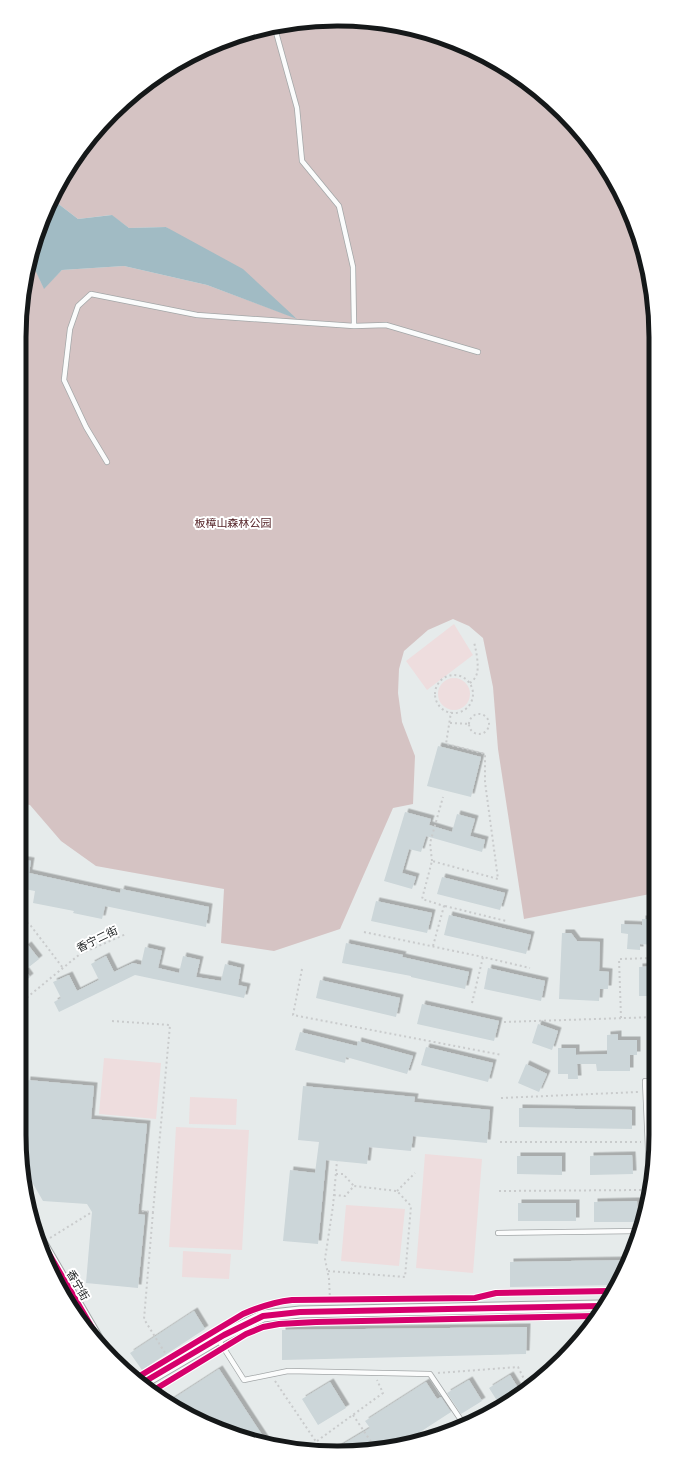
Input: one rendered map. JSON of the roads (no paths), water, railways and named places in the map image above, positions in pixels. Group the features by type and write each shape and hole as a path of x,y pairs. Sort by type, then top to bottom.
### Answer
{"street":[{"name":"香宁街","path":"52,1259 90,1324"},
{"path":"146,1381 218,1339 263,1316 300,1312 330,1311 598,1306"}],"lane":[{"path":"276,32 297,108 302,161 339,206 352,267 354,326"},
{"path":"107,462 86,427 64,380 70,329 78,306 91,294 197,315 354,326 386,325 478,352"},
{"path":"648,1149 645,1081 649,1081"},
{"path":"498,1233 633,1231"},
{"path":"218,1339 244,1380 288,1371 430,1374 461,1420"}],"water":[{"path":"57,203 78,219 112,215 129,228 166,227 243,269 297,319 207,285 124,266 62,270 44,289 34,268 43,237"}],"park label":[{"name":"板樟山森林公园","path":"233,523"}]}
